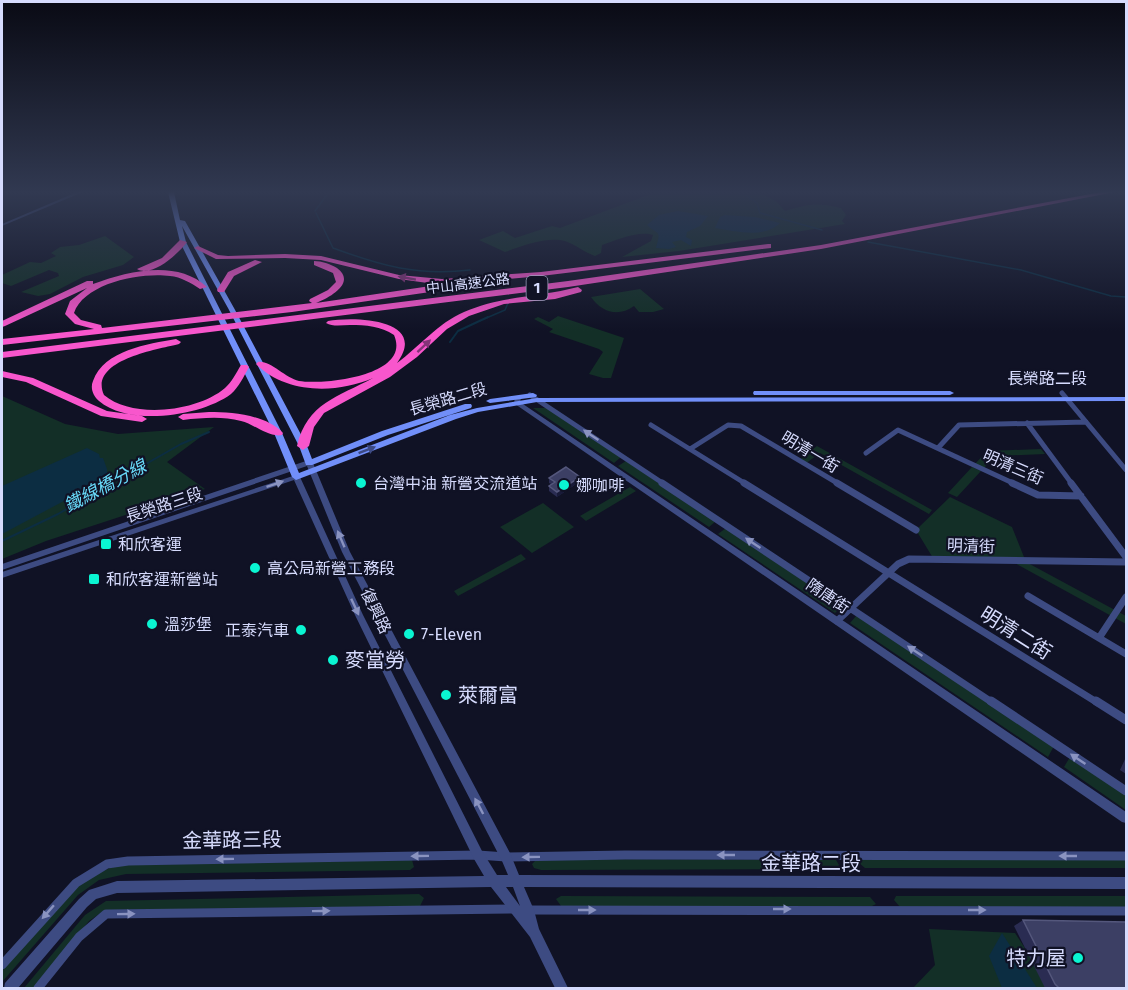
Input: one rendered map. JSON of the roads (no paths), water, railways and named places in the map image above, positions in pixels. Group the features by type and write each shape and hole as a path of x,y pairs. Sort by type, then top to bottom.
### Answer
{"highway":[{"name":"中山高速公路","path":"250,322 509,286 817,238"},
{"name":"中山高速公路","path":"2,355 250,322 568,284 868,238"},
{"path":"2,324 86,284 165,261 183,242"},
{"path":"198,249 216,257 228,258 285,256 321,258 399,277 427,281 482,281 768,246"},
{"path":"317,324 578,290 821,247"},
{"path":"221,290 231,274 247,265 267,260 293,259 319,263 330,267 341,277 341,283 324,297 309,303 265,311 250,322"},
{"path":"203,286 190,278 170,273 133,275 88,290 69,308 71,318 87,326 211,327 250,322 317,324 359,321 381,325 396,334 401,346 388,366 348,382 309,384 289,381 261,364"},
{"path":"265,311 541,274"},
{"path":"303,446 311,419 320,411 401,365 455,320 490,306 578,290"},
{"path":"2,342 135,326"},
{"path":"211,327 195,338 142,349 113,362 98,378 96,387 99,395 107,402 131,410 175,412 193,408 227,392 244,367"},
{"name":"中山高速公路","path":"2,347 211,327"},
{"path":"2,362 195,338"},
{"path":"2,374 28,380 105,414 144,419 240,416 262,423 278,433"}],"main road":[{"name":"復興路","path":"182,238 203,286 278,433 294,473"},
{"name":"復興路","path":"191,238 261,364 303,446 310,467"},
{"name":"長榮路二段","path":"294,473 448,412 534,398 1065,396 1126,393"},
{"name":"長榮路二段","path":"1065,396 1126,399"}],"street":[{"path":"1065,396 1126,470"},
{"name":"隋唐街","path":"534,398 1126,791"},
{"name":"隋唐街","path":"518,400 1126,818"},
{"name":"明清三街","path":"938,448 959,425 1086,422"},
{"name":"明清三街","path":"1027,423 1126,557"},
{"path":"651,425 889,573"},
{"name":"明清一街","path":"690,449 728,425 741,426 916,530"},
{"name":"明清三街","path":"866,453 898,430 1038,495 1081,496"},
{"name":"復興路","path":"310,467 346,552 506,857 516,881 523,909 562,988"},
{"name":"復興路","path":"294,473 359,615 478,855 495,883 523,909"},
{"name":"長榮路三段","path":"2,567 40,557 294,473"},
{"name":"長榮路三段","path":"2,574 40,557"},
{"name":"明清街","path":"837,621 898,564 909,559 1126,562"},
{"name":"明清二街","path":"889,573 1126,720"},
{"path":"1028,596 1126,654"},
{"path":"1099,638 1126,597"},
{"name":"金華路三段","path":"2,965 76,883 107,864 152,861 478,855 506,857"},
{"name":"金華路二段","path":"506,857 625,855 1126,856"},
{"name":"金華路二段","path":"495,883 516,881 1126,883"},
{"path":"10,988 83,903 93,894 117,886 495,883"},
{"path":"39,988 85,931 97,918 106,914 523,909 1126,911"}],"water":[{"path":"658,238 692,240 691,246 681,240 672,242 676,247 656,248"},
{"path":"87,448 103,458 107,478 2,534 2,486"},
{"path":"1002,933 1037,988 1002,988 989,956"}],"waterway":[{"path":"328,238 333,248 400,268 433,272 470,270"},
{"path":"868,242 1021,270 1111,296 1126,297"},
{"path":"484,319 505,310 508,303"},
{"path":"450,342 458,331 488,317"},
{"name":"鐵線橋分線","path":"2,541 58,514 181,444 209,432"}],"place":[{"name":"台灣中油 新營交流道站","path":"361,483"},
{"name":"娜咖啡","path":"564,485"},
{"name":"和欣客運","path":"106,544"},
{"name":"高公局新營工務段","path":"255,568"},
{"name":"和欣客運新營站","path":"94,579"},
{"name":"溫莎堡","path":"152,624"},
{"name":"正泰汽車","path":"301,630"},
{"name":"7-Eleven","path":"409,634"},
{"name":"麥當勞","path":"333,660"},
{"name":"萊爾富","path":"446,695"},
{"name":"特力屋","path":"1078,958"}]}
